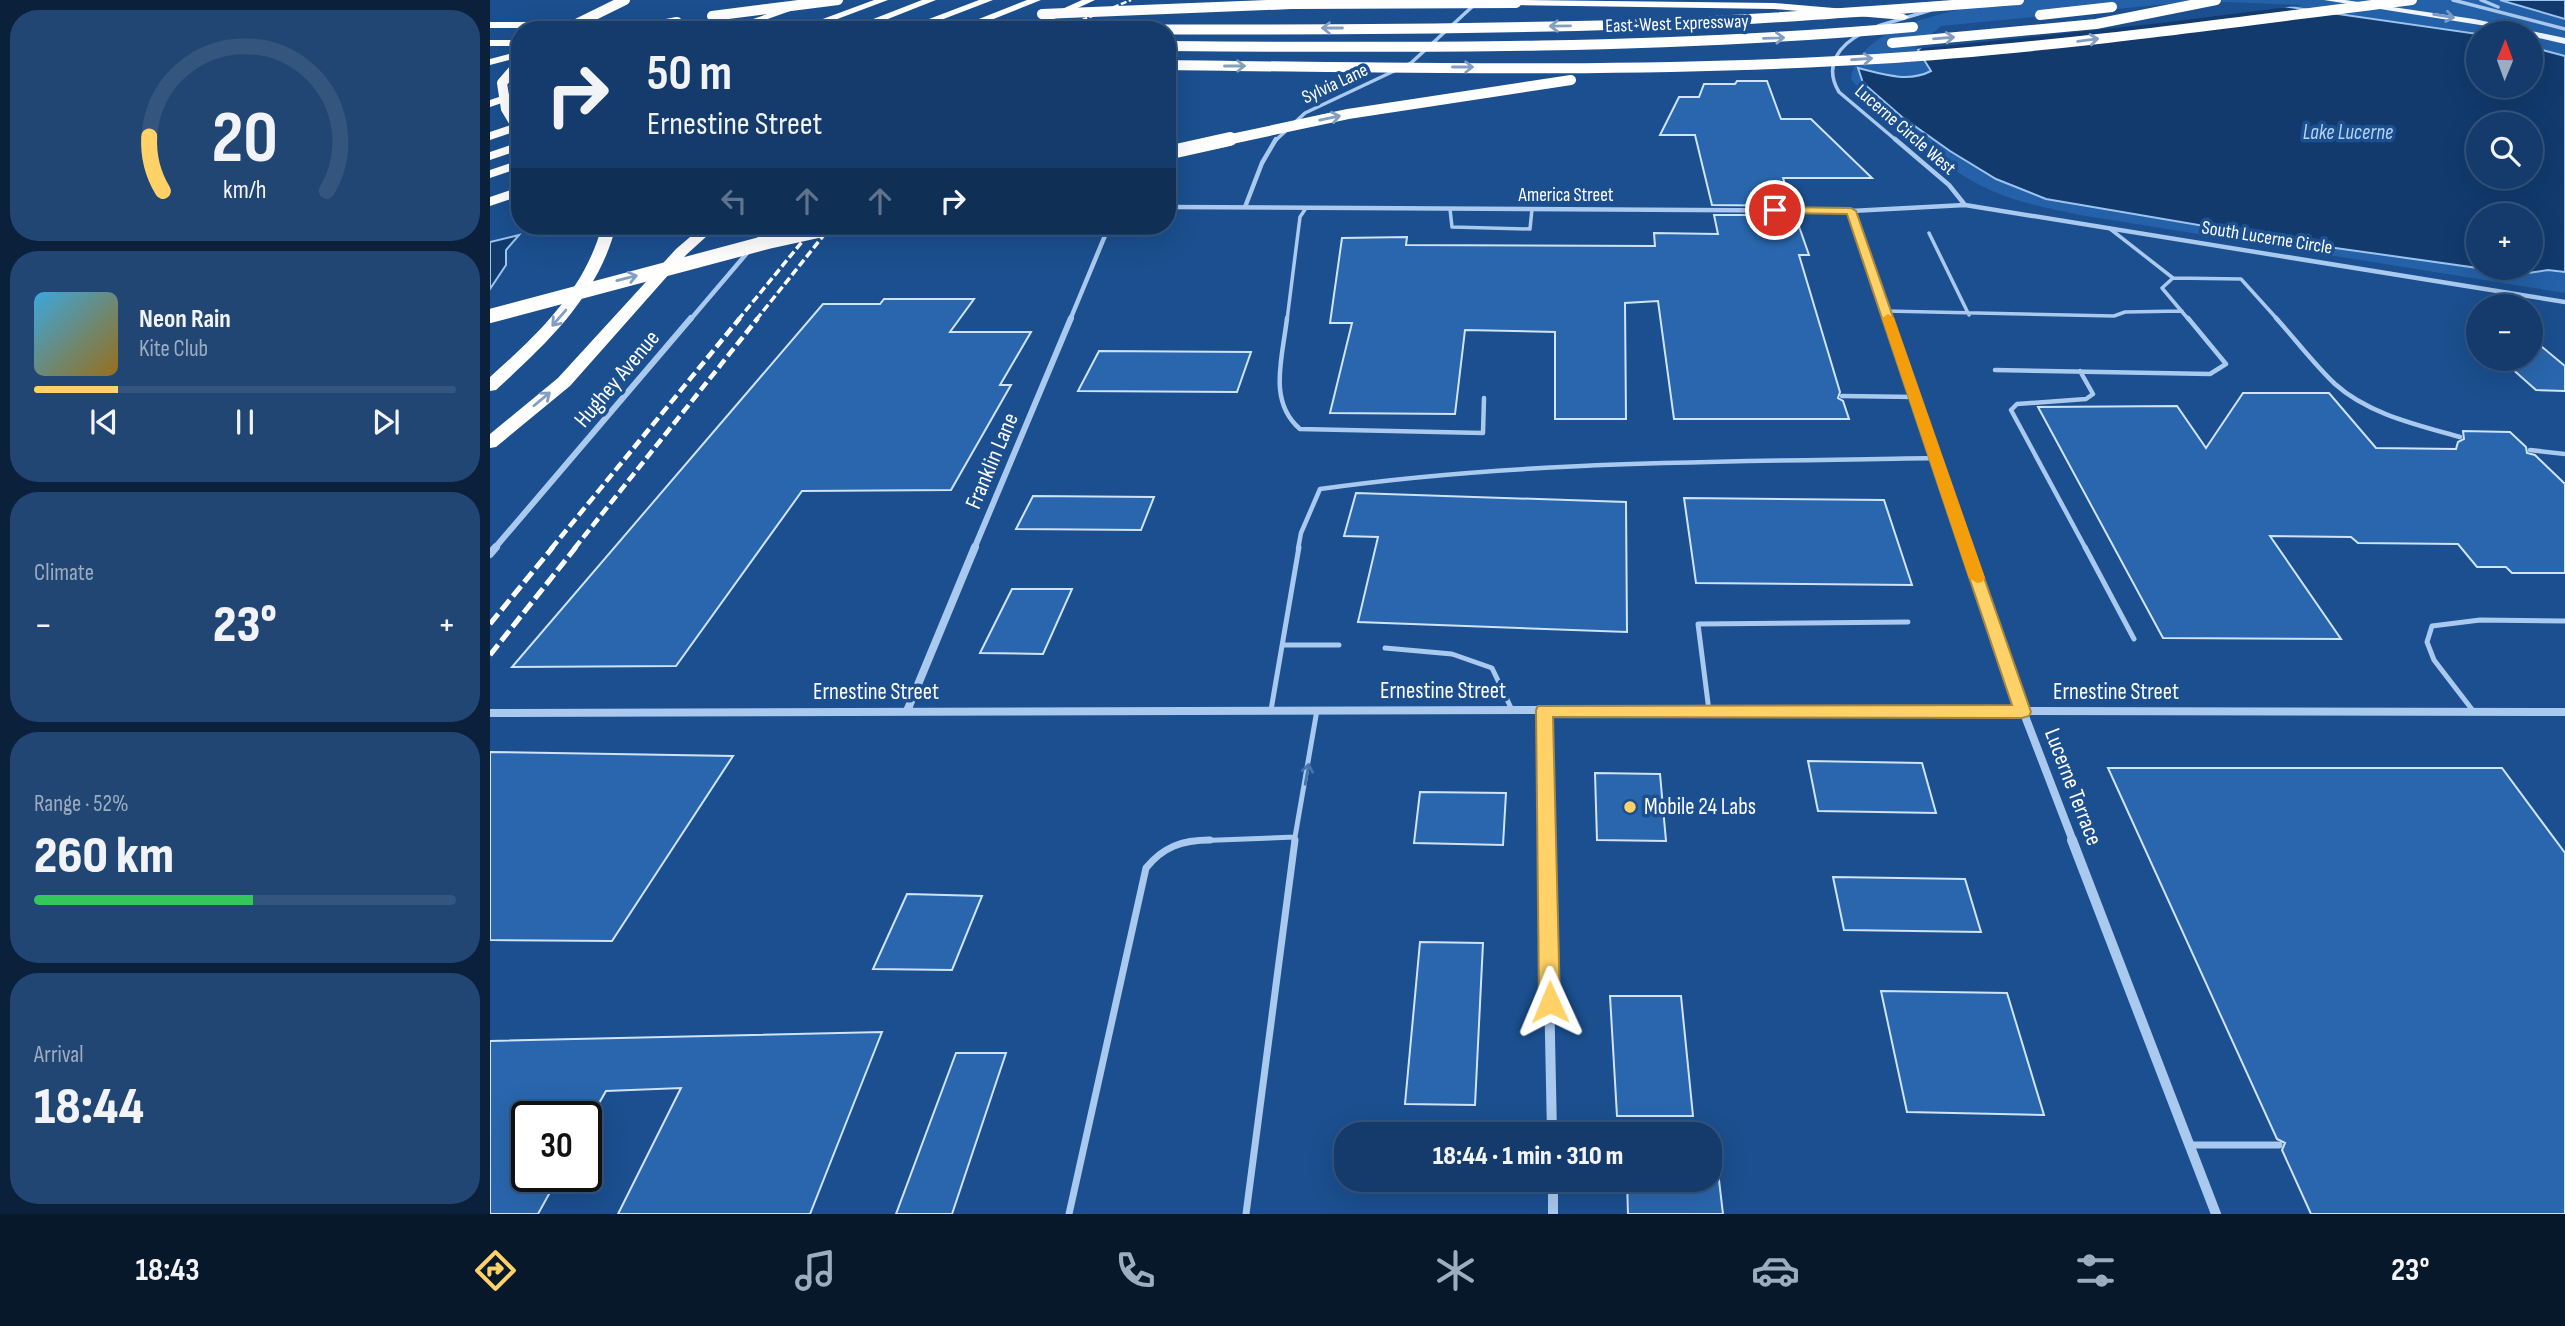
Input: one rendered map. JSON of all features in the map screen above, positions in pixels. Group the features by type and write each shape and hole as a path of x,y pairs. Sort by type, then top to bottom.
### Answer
{"highway":[{"path":"582,21 625,0"},
{"path":"726,21 782,0"},
{"path":"753,21 817,0"},
{"path":"685,21 747,10 838,0"},
{"path":"808,21 863,0"},
{"path":"824,21 883,0"},
{"path":"875,21 932,0"},
{"path":"930,21 988,0"},
{"path":"980,21 1036,0"},
{"path":"1042,21 1090,0"},
{"name":"East-West Expressway","path":"1176,29 1578,26 1778,18 2019,0"},
{"path":"2026,16 2187,0"},
{"path":"1875,45 2086,25 2173,12 2216,0"},
{"path":"1176,65 1601,68 1802,63 1975,52 2412,0"},
{"path":"896,21 1229,6 1517,3 1773,6 1904,17"},
{"name":"East-West Expressway","path":"490,25 511,25"},
{"name":"East-West Expressway","path":"1176,46 1484,48 1825,36 1919,27"},
{"path":"490,44 511,45"},
{"path":"1176,151 1348,114 1545,83 1861,47"},
{"path":"490,62 511,56"},
{"path":"511,72 502,83 502,99 511,120"},
{"path":"490,106 511,98"},
{"path":"490,106 511,112"},
{"path":"490,136 511,129"},
{"path":"490,156 511,149"},
{"path":"490,174 511,167"},
{"path":"490,202 511,194"},
{"path":"490,386 562,315 589,279 607,235"},
{"path":"490,443 564,382 681,252 701,235"},
{"path":"490,316 805,235"}],"main road":[{"path":"2328,0 2474,21 2565,41"}],"street":[{"name":"Sylvia Lane","path":"1245,207 1261,164 1289,124 1305,113 1412,62 1429,49 1458,14 1485,0"},
{"name":"Lucerne Circle West","path":"1965,205 1949,185 1839,92 1830,78 1830,66 1838,52 1859,34 1904,17 1969,0"},
{"path":"2453,0 2565,29"},
{"path":"2481,0 2544,23"},
{"name":"America Street","path":"1176,207 1851,211 1965,205"},
{"name":"South Lucerne Circle","path":"1965,205 2563,303"},
{"name":"Lucerne Terrace","path":"1851,211 2022,712 2216,1214"},
{"name":"Hughey Avenue","path":"490,554 762,235"},
{"name":"Franklin Lane","path":"907,710 1105,235"},
{"name":"Ernestine Street","path":"490,713 907,710 2565,712"},
{"path":"1544,710 1552,1122"},
{"path":"1553,1192 1553,1214"}],"lane":[{"path":"1306,208 1300,217 1278,393 1284,411 1292,423 1300,429 1483,433 1484,398"},
{"path":"1450,208 1452,227 1530,229 1532,209"},
{"path":"2109,228 2173,278 2241,279 2336,385 2378,409 2408,422 2460,437"},
{"path":"1929,233 1969,315"},
{"path":"1995,370 2210,374 2226,363 2162,288 2173,278"},
{"path":"1885,311 1969,315 2115,316 2125,312 2182,311"},
{"path":"2080,371 2093,394 2086,399 2017,404 2011,410 2134,639"},
{"path":"1842,396 1915,397"},
{"path":"2529,450 2565,454"},
{"path":"1271,710 1301,533 1320,489 1390,479 1500,470 1644,463 1936,458"},
{"path":"2474,712 2434,660 2427,642 2432,626 2480,620 2565,621"},
{"path":"1709,711 1698,624 1908,622"},
{"path":"1283,645 1339,645"},
{"path":"1385,649 1452,654 1492,668 1512,710"},
{"path":"1246,1214 1295,836 1317,710"},
{"path":"1069,1214 1146,867 1160,851 1197,840 1295,836"},
{"path":"2190,1144 2279,1145"}],"shaded area":[{"path":"1999,0 2500,0 2565,19 2565,56 2543,50 2543,21 2466,21 2466,32 2283,6 1931,71 1922,75 1895,76 1859,68 2443,264 2466,266 2466,277 2080,215 2013,199 1992,191 1939,159 1851,79 1858,60 1871,45 1911,23"},
{"path":"2543,271 2565,272 2565,293 2484,280 2543,280"}],"water":[{"path":"2500,0 2565,0 2565,19"},
{"name":"Lake Lucerne","path":"2283,6 2466,32 2466,98 2543,98 2543,50 2565,56 2565,272 2543,271 2543,203 2466,203 2466,266 2321,246 2046,199 1996,179 1950,151 1902,117 1863,83 1858,68 1904,77 1931,71 1918,50 1942,30"},
{"path":"519,235 506,250 506,265 490,289 490,242"}],"pier":[{"path":"2199,1 2304,5 1915,49 1941,26"}],"building":[{"path":"1737,81 1767,81 1781,119 1811,119 1872,178 1783,178 1792,206 1712,205 1695,135 1660,135 1679,97 1699,97 1704,84 1735,84"},
{"path":"1714,215 1795,215 1809,255 1799,255 1840,392 1838,398 1843,401 1849,419 1674,419 1658,301 1625,303 1626,419 1555,419 1555,332 1465,330 1455,414 1330,413 1352,323 1330,323 1342,238 1407,237 1406,245 1655,246 1654,233 1718,234"},
{"path":"884,299 974,299 950,332 1031,332 1000,385 1011,385 951,490 802,491 676,666 512,667 823,304 880,304"},
{"path":"2543,348 2565,366 2565,391 2536,390 2515,371 2543,371"},
{"path":"1099,351 1251,352 1237,392 1078,391"},
{"path":"2243,393 2329,393 2376,448 2456,449 2458,442 2464,439 2463,431 2510,432 2526,447 2527,453 2535,455 2565,484 2565,573 2512,573 2506,567 2477,567 2458,544 2358,543 2351,537 2270,536 2341,639 2163,638 2038,407 2177,406 2206,448"},
{"path":"1356,493 1626,502 1627,632 1358,622 1378,537 1344,536"},
{"path":"1033,496 1154,497 1141,530 1016,529"},
{"path":"1684,498 1884,500 1912,585 1696,583"},
{"path":"1012,589 1072,589 1043,654 980,653"},
{"path":"490,752 733,756 612,941 490,940"},
{"path":"1808,761 1922,763 1936,813 1818,811"},
{"path":"2108,768 2502,768 2565,853 2565,1214 2311,1214 2282,1150 2285,1143 2277,1139"},
{"name":"Mobile 24 Labs","path":"1595,773 1660,774 1666,841 1597,840"},
{"path":"1420,792 1506,793 1503,845 1414,843"},
{"path":"1833,877 1965,879 1981,932 1844,930"},
{"path":"907,894 982,896 952,970 873,969"},
{"path":"1420,942 1483,943 1475,1105 1405,1104"},
{"path":"1881,991 2007,993 2044,1115 1907,1112"},
{"path":"1610,996 1681,996 1693,1116 1617,1116"},
{"path":"882,1032 810,1214 618,1214 681,1088 606,1091 600,1101 511,1101 511,1192 550,1192 538,1214 490,1214 490,1041"},
{"path":"956,1053 1006,1053 952,1214 896,1214"},
{"path":"1627,1192 1720,1192 1723,1214 1628,1214"}],"railway":[{"path":"1080,21 1131,0"},
{"path":"738,320 808,235"},
{"path":"756,320 824,235"},
{"path":"551,549 740,318"},
{"path":"574,549 758,318"},
{"path":"490,624 553,547"},
{"path":"490,655 576,547"}],"slow traffic":[{"path":"1888,318 1977,578"}],"place":[{"name":"Mobile 24 Labs","path":"1630,807"}],"route":[{"path":"1550,1002 1544,710 2022,712 1851,211 1775,210"}]}
